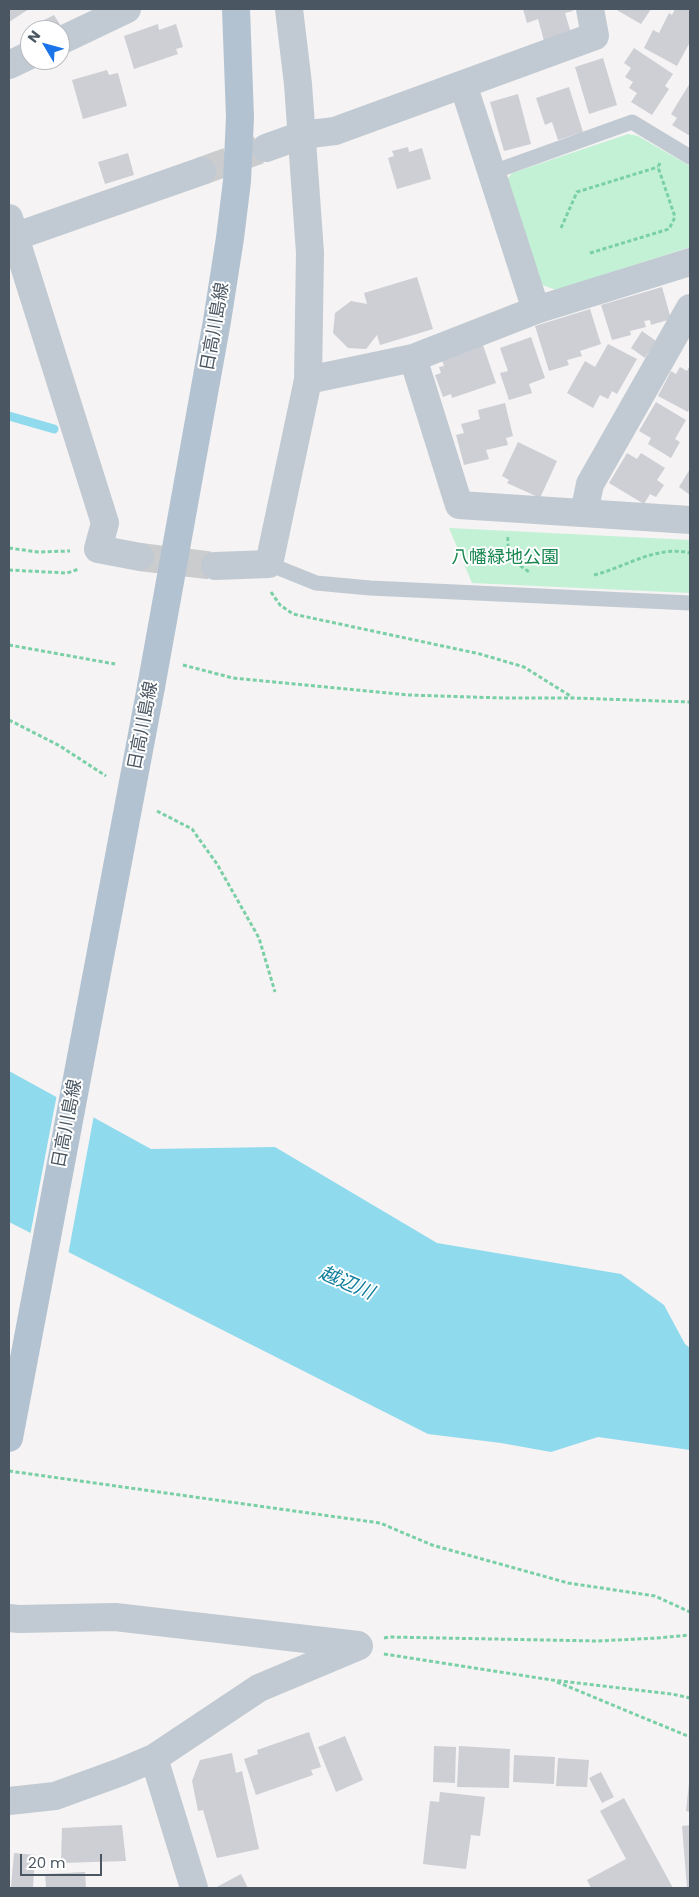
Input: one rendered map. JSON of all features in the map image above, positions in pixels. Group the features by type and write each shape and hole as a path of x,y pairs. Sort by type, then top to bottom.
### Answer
{"main road":[{"name":"日高川島線","path":"9,1438 218,321 237,181 240,117 236,9"}],"street":[{"path":"70,35 127,9"},
{"path":"216,566 269,564 308,380 310,253 298,84 289,9"},
{"path":"266,148 302,135 335,131 595,36 590,9"},
{"path":"463,84 536,310"},
{"path":"140,557 98,549 105,523 11,227 202,170"},
{"path":"308,380 413,358 536,310 690,262"},
{"path":"584,513 590,484 690,308"},
{"path":"413,358 459,505 690,520"},
{"path":"9,1618 115,1617 359,1646"},
{"path":"9,1801 55,1796 154,1758 259,1688 359,1646"},
{"path":"154,1758 194,1888"}],"lane":[{"path":"493,172 632,122 690,157"},
{"path":"269,564 316,583 325,584 370,588 690,603"}],"path":[{"path":"561,228 577,192 658,167 671,146"},
{"path":"590,253 669,229 675,217 658,167"},
{"path":"508,534 507,542 512,557 522,568 535,575"},
{"path":"9,548 38,552 98,549"},
{"path":"9,570 67,573 75,571 90,562 98,549"},
{"path":"589,577 610,571 633,560 661,552 690,553"},
{"path":"269,564 268,581 272,595 280,606 293,614 480,654 524,667 573,698"},
{"path":"9,645 115,664"},
{"path":"181,665 234,678 410,695 690,702"},
{"path":"9,720 60,746 107,777"},
{"path":"154,808 192,828 217,864 258,938 275,992"},
{"path":"9,1471 380,1523 432,1545 568,1583 655,1596 690,1612"},
{"path":"359,1646 390,1637 598,1641 690,1635"},
{"path":"359,1646 389,1656 690,1698"},
{"path":"552,1680 690,1737"}],"green space":[{"path":"628,134 638,136 690,166 690,247 556,290 537,283 506,181 512,173"},
{"name":"八幡緑地公園","path":"449,528 690,540 690,593 472,583"}],"water":[{"name":"越辺川","path":"9,1071 151,1149 275,1147 437,1243 621,1274 664,1305 685,1344 690,1348 690,1450 598,1437 551,1452 501,1443 428,1434 9,1222"}],"pier":[{"path":"57,1094 94,1115 68,1255 30,1236"}],"building":[{"path":"9,9 29,9 9,22"},
{"path":"523,9 572,9 573,11 565,13 571,33 544,41 538,19 527,23"},
{"path":"615,9 651,9 641,24"},
{"path":"675,9 690,11 690,42 677,66 644,48 653,30 659,33 669,13 672,15"},
{"path":"54,15 57,20 44,20"},
{"path":"158,24 159,30 176,24 183,47 176,49 178,54 134,69 124,36"},
{"path":"634,48 673,74 665,86 669,89 652,115 631,102 637,93 629,88 633,82 625,77 631,68 624,63"},
{"path":"603,58 617,105 589,114 575,67"},
{"path":"107,70 109,75 118,73 127,106 83,119 72,80"},
{"path":"690,83 690,136 672,125 677,118 671,114"},
{"path":"569,87 583,132 558,140 552,122 545,125 536,98"},
{"path":"518,94 531,144 504,151 490,102"},
{"path":"408,147 409,152 422,148 431,179 397,189 388,158 394,156 392,151"},
{"path":"128,153 134,175 105,184 98,162"},
{"path":"417,277 433,329 380,345 377,335 366,349 348,348 333,333 335,313 351,301 367,304 364,293"},
{"path":"662,287 671,319 651,325 650,320 644,321 646,327 630,331 631,335 612,340 601,305"},
{"path":"590,309 601,344 580,351 582,356 567,360 569,365 549,371 535,326"},
{"path":"642,331 656,341 645,358 631,348"},
{"path":"531,337 545,378 529,384 532,393 509,400 500,373 508,371 500,348"},
{"path":"608,344 637,359 617,394 612,391 608,399 600,395 593,408 567,393 585,361 595,367"},
{"path":"483,345 496,383 452,398 451,394 443,397 435,375 441,373 439,367 444,366 442,360"},
{"path":"690,365 690,408 688,412 658,396 671,371 676,374 680,367 687,371"},
{"path":"656,402 686,420 675,439 680,442 671,458 648,444 651,438 639,431"},
{"path":"505,403 513,436 506,438 508,445 486,450 489,459 464,465 456,435 464,433 461,424 480,419 478,410"},
{"path":"518,442 557,461 540,498 507,483 509,480 502,476"},
{"path":"627,453 637,459 641,453 665,468 657,480 664,485 656,497 650,494 644,504 609,483"},
{"path":"690,469 690,495 679,487"},
{"path":"309,1732 321,1767 311,1770 313,1775 256,1795 244,1759 258,1754 257,1750"},
{"path":"345,1736 363,1780 336,1792 318,1747"},
{"path":"434,1746 456,1747 455,1783 433,1782"},
{"path":"459,1746 510,1749 509,1788 457,1787"},
{"path":"232,1753 236,1773 242,1771 259,1849 217,1858 203,1810 198,1811 192,1781 200,1760"},
{"path":"514,1755 555,1757 554,1784 513,1782"},
{"path":"558,1758 589,1760 587,1787 556,1786"},
{"path":"601,1772 614,1797 602,1803 589,1778"},
{"path":"690,1783 690,1812 686,1811"},
{"path":"440,1792 485,1797 480,1836 471,1835 466,1869 423,1864 430,1801 439,1802"},
{"path":"624,1798 673,1888 591,1888 587,1880 626,1859 600,1811"},
{"path":"122,1825 126,1861 61,1863 62,1828"},
{"path":"690,1825 690,1888 687,1888 682,1826"},
{"path":"14,1853 35,1855 33,1888 11,1887"},
{"path":"85,1872 86,1888 46,1888 45,1874"},
{"path":"241,1874 248,1888 215,1888"}],"waterway":[{"path":"9,416 54,429"}],"tunnel":[{"path":"202,171 259,150"},
{"path":"140,557 215,566"}]}
